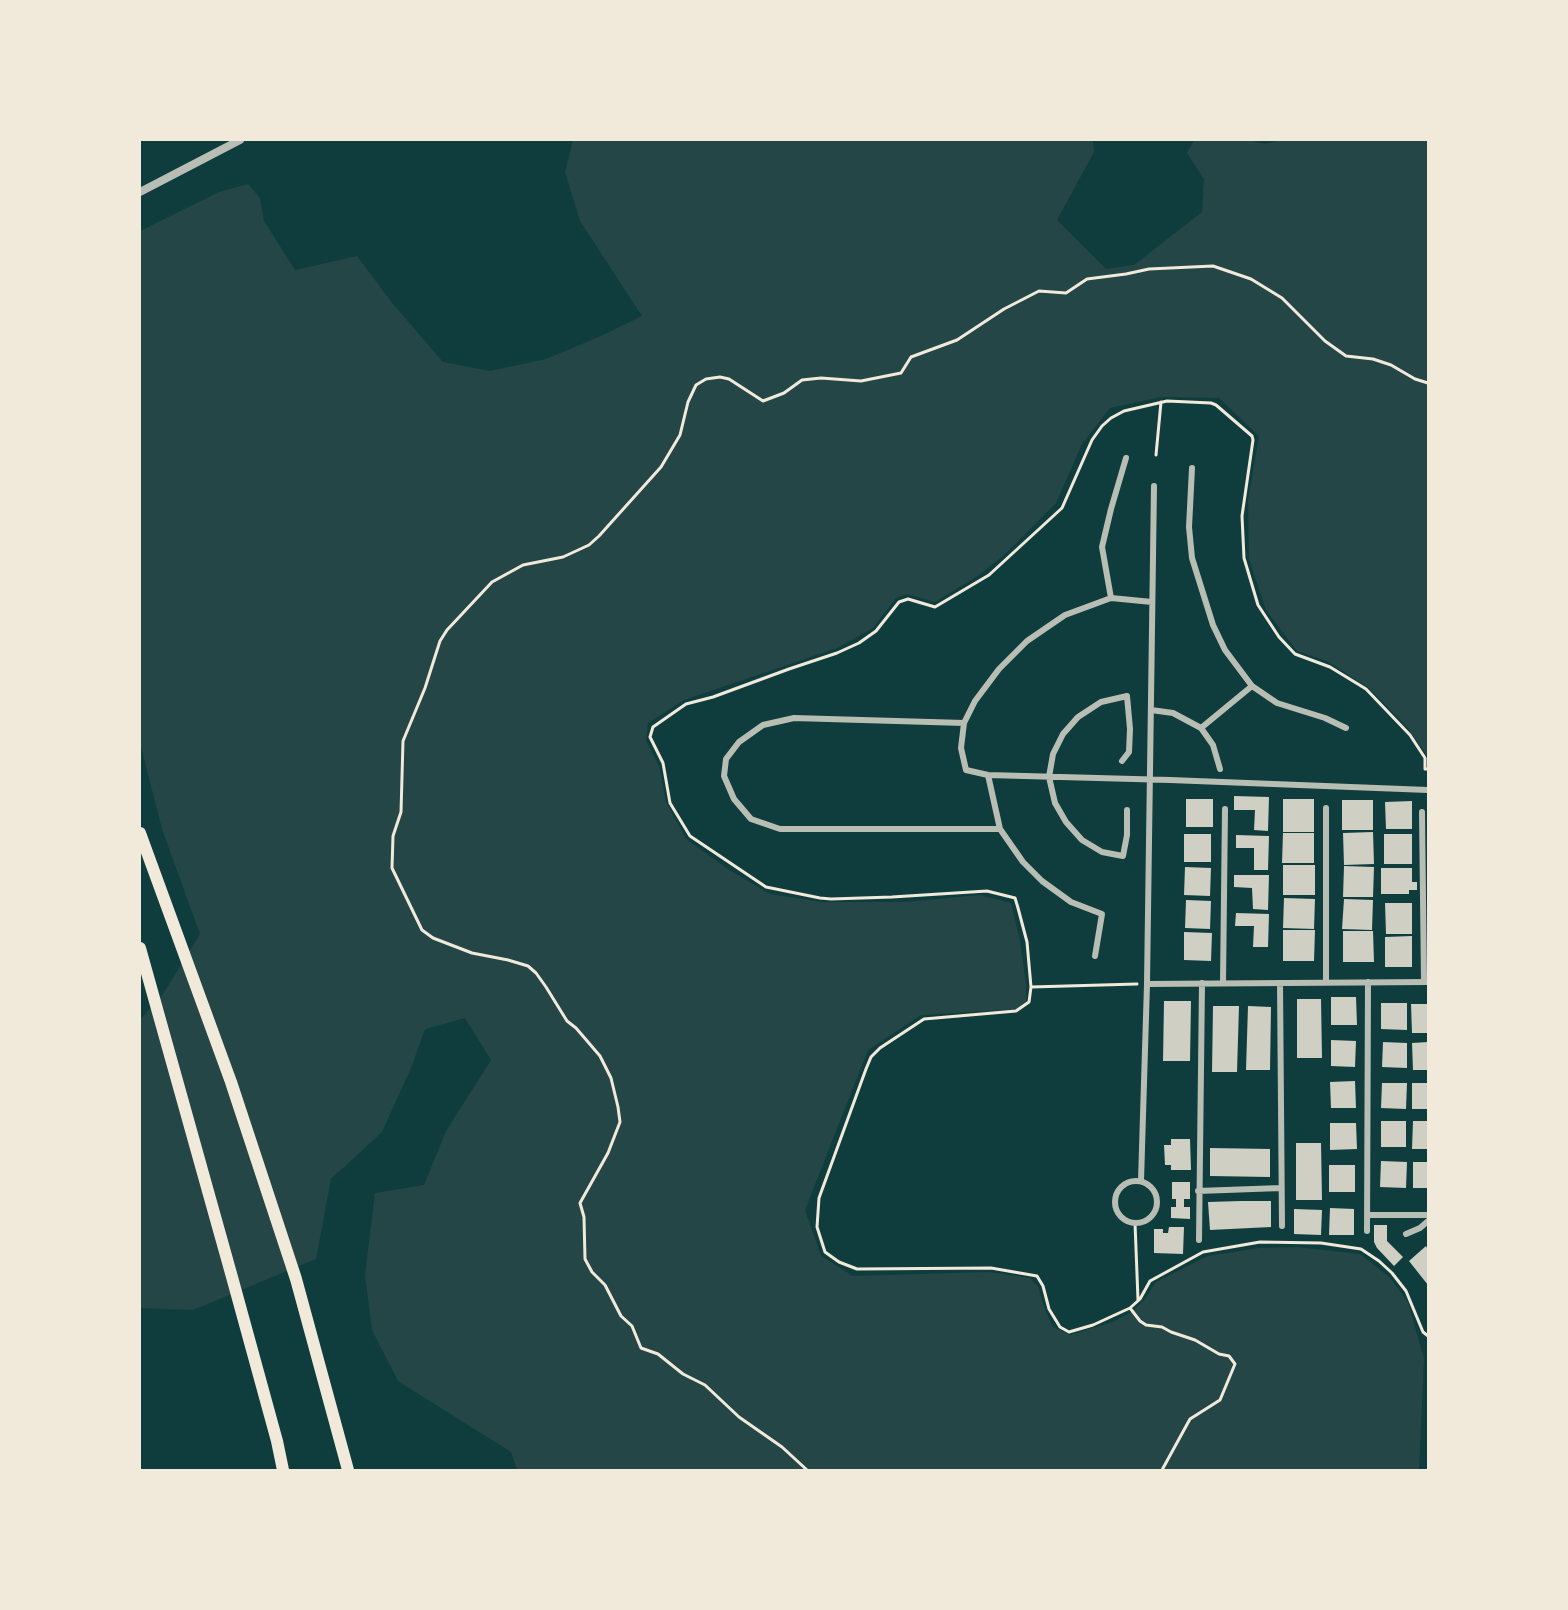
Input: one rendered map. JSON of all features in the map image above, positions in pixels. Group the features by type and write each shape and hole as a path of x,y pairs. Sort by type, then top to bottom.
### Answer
{"highway":[{"path":"140,833 242,1114 296,1279 348,1470"},
{"path":"140,948 274,1430 283,1470"}],"street":[{"path":"140,192 240,140"},
{"path":"1111,598 1102,547 1126,458"},
{"path":"1192,468 1189,527 1192,558 1213,624 1225,650 1252,686 1277,703 1325,718 1346,728"},
{"path":"1141,1181 1147,984 1154,486"},
{"path":"1152,602 1111,598 1065,615 1027,641 999,669 975,701 964,723 961,748 966,770 988,776 1428,790"},
{"path":"1201,728 1252,686"},
{"path":"1122,761 1129,752 1130,729 1127,696 1101,702 1078,717 1063,734 1053,754 1049,777 1055,802 1066,822 1082,840 1102,852 1123,856 1127,835 1127,810"},
{"path":"1151,710 1173,713 1201,728 1213,745 1220,769"},
{"path":"964,723 794,718 763,725 739,742 726,759 724,776 734,799 750,819 780,829 1000,829"},
{"path":"988,776 1000,829 1023,862 1042,881 1071,902 1102,914 1095,956"},
{"path":"1223,983 1225,808"},
{"path":"1326,808 1326,982"},
{"path":"1147,984 1426,982 1422,812"},
{"path":"1368,982 1368,1231"},
{"path":"1199,1240 1202,983"},
{"path":"1280,983 1282,1226"},
{"path":"1141,1181 1153,1189 1157,1203 1152,1216 1135,1223 1120,1216 1116,1210 1115,1197 1122,1185 1141,1181"},
{"path":"1198,1191 1281,1188"},
{"path":"1368,1215 1428,1215"},
{"path":"1406,1234 1420,1228 1428,1221"}],"path":[{"path":"807,1470 782,1446 739,1418 705,1385 683,1374 658,1354 641,1348 632,1326 621,1316 605,1285 592,1272 585,1259 584,1217 580,1203 608,1153 620,1122 611,1078 600,1056 567,1021 546,987 528,966 472,953 433,938 422,930 392,868 393,836 401,812 403,741 425,688 440,641 447,630 492,582 523,565 563,556 589,545 599,536 662,467 680,435 688,402 696,385 706,379 720,377 729,380 763,401 784,393 802,380 820,378 861,381 901,373 911,357 957,340 1004,309 1039,291 1066,293 1087,279 1149,269 1213,266 1251,279 1282,298 1325,341 1346,356 1373,359 1428,383"},
{"path":"1428,769 1425,769 1425,758 1410,735 1366,689 1330,667 1295,654 1279,637 1258,605 1244,558 1242,516 1252,436 1216,405 1167,401 1124,411 1102,426 1092,440 1062,508 989,575 935,607 908,599 899,602 876,631 837,654 713,697 686,704 653,727 650,738 663,763 670,803 690,836 766,887 820,898 892,897 987,891 1015,898 1027,942 1031,987 1029,1002 1016,1011 924,1019 880,1048 866,1069 819,1198 817,1227 825,1252 838,1262 857,1269 991,1268 1037,1276 1043,1286 1049,1309 1060,1327 1069,1332 1093,1325 1130,1308 1150,1281 1203,1252 1260,1242 1321,1243 1361,1249 1379,1261 1406,1291 1423,1332 1428,1336"},
{"path":"1156,455 1161,402"},
{"path":"1031,987 1147,984"},
{"path":"1135,1223 1138,1300"},
{"path":"1130,1308 1146,1325 1162,1327 1188,1337 1219,1354 1229,1356 1235,1364 1220,1400 1190,1419 1162,1470"}],"shaded area":[{"path":"573,140 1093,140 1094,152 1057,220 1106,269 1134,265 1202,212 1204,179 1187,153 1194,140 1248,140 1265,144 1281,140 1428,140 1428,757 1407,727 1369,688 1327,661 1297,651 1266,610 1249,559 1248,500 1259,436 1219,398 1161,397 1110,408 1082,444 1056,503 1004,555 979,575 935,602 907,594 896,598 873,628 837,648 684,700 648,723 646,741 659,766 666,802 686,839 729,870 770,894 822,902 905,902 980,895 1011,903 1020,941 1026,1002 1018,1009 921,1015 868,1050 805,1210 821,1256 853,1276 989,1272 1030,1278 1038,1287 1053,1327 1070,1335 1113,1322 1132,1312 1145,1299 1156,1282 1208,1256 1259,1248 1297,1247 1360,1254 1389,1277 1408,1302 1424,1359 1419,1470 517,1470 511,1452 398,1381 372,1330 365,1275 375,1193 424,1185 446,1131 491,1060 465,1018 425,1029 411,1068 382,1132 331,1179 316,1259 193,1310 140,1308 140,1020 163,994 200,934 162,829 140,743 140,231 219,192 248,184 260,198 264,221 295,270 357,256 393,304 443,362 490,371 546,359 642,316 580,221 565,172"}],"building":[{"path":"1234,796 1269,797 1268,831 1254,830 1255,810 1234,810"},
{"path":"1186,799 1213,799 1213,827 1186,827"},
{"path":"1283,799 1314,799 1314,832 1283,832"},
{"path":"1342,800 1373,800 1373,830 1342,830"},
{"path":"1412,801 1412,829 1386,829 1385,802"},
{"path":"1373,832 1374,864 1344,865 1343,833"},
{"path":"1283,833 1314,833 1314,863 1282,863"},
{"path":"1184,834 1211,834 1211,862 1184,862"},
{"path":"1384,834 1412,834 1412,864 1384,864"},
{"path":"1236,835 1269,836 1268,870 1254,870 1254,848 1236,848"},
{"path":"1283,865 1315,865 1315,895 1283,895"},
{"path":"1344,866 1374,867 1373,897 1343,897"},
{"path":"1185,867 1211,868 1210,896 1184,895"},
{"path":"1381,868 1412,868 1412,882 1417,882 1417,890 1409,890 1409,894 1381,894"},
{"path":"1234,875 1269,875 1268,910 1253,909 1252,888 1234,887"},
{"path":"1284,898 1315,899 1314,929 1283,928"},
{"path":"1344,899 1373,900 1372,930 1342,929"},
{"path":"1186,900 1211,901 1210,929 1185,928"},
{"path":"1385,903 1412,903 1412,934 1386,934"},
{"path":"1236,913 1269,914 1268,947 1253,947 1254,926 1235,926"},
{"path":"1283,930 1315,930 1314,961 1283,961"},
{"path":"1343,931 1373,931 1374,962 1343,962"},
{"path":"1184,932 1212,933 1211,961 1184,960"},
{"path":"1412,936 1412,967 1385,967 1385,937"},
{"path":"1331,997 1356,997 1357,1025 1331,1025"},
{"path":"1297,999 1321,999 1322,1058 1297,1058"},
{"path":"1164,1001 1191,1001 1190,1061 1163,1061"},
{"path":"1381,1003 1407,1003 1407,1030 1381,1029"},
{"path":"1411,1004 1428,1004 1428,1033 1412,1033"},
{"path":"1213,1006 1239,1006 1237,1072 1212,1072"},
{"path":"1248,1006 1271,1007 1270,1070 1246,1070"},
{"path":"1331,1040 1356,1041 1355,1067 1331,1066"},
{"path":"1383,1042 1407,1043 1407,1068 1382,1067"},
{"path":"1428,1042 1428,1070 1413,1070 1412,1043"},
{"path":"1355,1081 1356,1108 1331,1108 1330,1082"},
{"path":"1382,1083 1407,1083 1406,1109 1381,1108"},
{"path":"1412,1083 1428,1083 1428,1109 1412,1109"},
{"path":"1381,1121 1406,1121 1406,1147 1381,1147"},
{"path":"1413,1121 1428,1121 1428,1149 1412,1149"},
{"path":"1330,1123 1356,1123 1357,1149 1330,1150"},
{"path":"1171,1139 1190,1139 1191,1170 1171,1170 1171,1165 1165,1165 1164,1145 1171,1145"},
{"path":"1296,1143 1321,1143 1322,1200 1296,1200"},
{"path":"1210,1148 1270,1149 1270,1177 1210,1176"},
{"path":"1381,1161 1407,1162 1406,1188 1380,1187"},
{"path":"1413,1162 1428,1162 1428,1188 1413,1188"},
{"path":"1329,1165 1355,1165 1355,1192 1329,1192"},
{"path":"1172,1182 1190,1182 1190,1199 1184,1199 1184,1207 1190,1207 1190,1219 1171,1218 1171,1207 1176,1207 1176,1199 1172,1199"},
{"path":"1271,1201 1271,1227 1210,1230 1208,1202"},
{"path":"1330,1208 1354,1209 1354,1235 1329,1235"},
{"path":"1294,1209 1322,1210 1321,1235 1294,1234"},
{"path":"1374,1225 1387,1225 1387,1241 1403,1257 1394,1266 1374,1242"},
{"path":"1169,1227 1184,1227 1183,1254 1154,1253 1154,1229 1163,1229 1163,1233 1168,1233"},
{"path":"1426,1246 1428,1250 1428,1285 1409,1261"}]}
